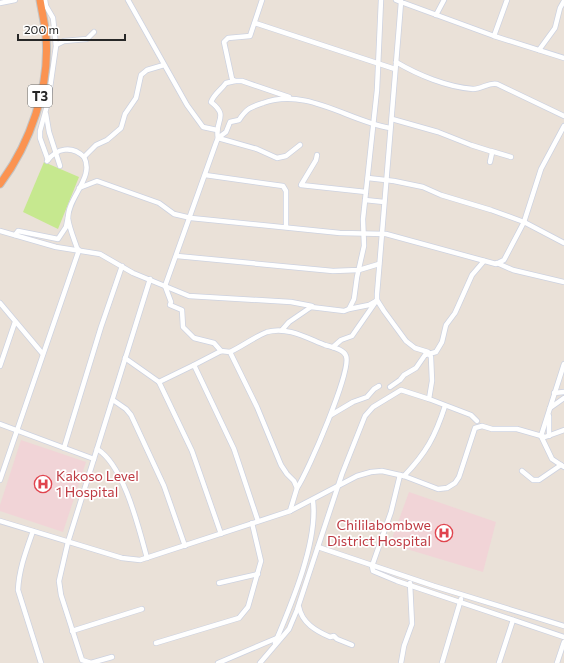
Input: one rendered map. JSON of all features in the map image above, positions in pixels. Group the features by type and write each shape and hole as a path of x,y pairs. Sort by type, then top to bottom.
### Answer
{"highway":[{"name":"T3","path":"0,184 23,148 35,120 44,75 46,37 40,0"}],"street":[{"path":"0,3 15,0"},
{"path":"15,235 18,231 58,239 66,227 68,217 79,188 86,175 87,165 84,157 78,151 69,149 56,151 48,160 40,138 56,45 54,18 46,6 45,0"},
{"path":"128,0 187,105 203,127 217,130"},
{"path":"235,81 232,78 224,42 228,38 250,36 262,0"},
{"path":"349,309 354,299 364,246 363,233 365,200 378,65 381,0"},
{"path":"410,0 410,6"},
{"path":"436,15 444,0"},
{"path":"494,36 507,0"},
{"path":"333,347 341,340 352,336 377,300 381,234 392,119 399,1 494,36 564,58"},
{"path":"539,50 555,28 560,8 564,2"},
{"path":"255,23 378,65 395,69"},
{"path":"56,45 64,41 86,39 94,32"},
{"path":"396,62 418,73 465,88 476,89 490,84 497,84 564,116"},
{"path":"84,157 121,128 125,114 136,98 139,77 143,72 164,65"},
{"path":"221,351 214,343 194,338 183,327 182,310 170,305 171,302 165,286 191,218 218,138 217,130 222,115 219,109 211,102 214,95 221,91 226,83 242,81 289,97 318,104 372,125 390,128"},
{"path":"218,138 226,132 230,122 240,120 246,109 268,101 289,97"},
{"path":"45,112 49,132 60,166"},
{"path":"392,119 438,132 491,152 511,157"},
{"path":"497,263 504,260 524,222 541,169 559,138 564,126"},
{"path":"218,138 257,148 277,158 286,156 300,145"},
{"path":"490,162 491,152"},
{"path":"317,155 313,166 301,185 366,192"},
{"path":"205,175 284,186 286,191 286,226"},
{"path":"368,178 423,187 441,195 491,210 524,222 564,243"},
{"path":"79,188 97,181 159,203 174,214 191,218 381,234 421,242 484,261 497,263 513,270 564,282"},
{"path":"365,200 384,202"},
{"path":"0,480 42,353 79,250 77,248 68,217"},
{"path":"0,231 56,247 100,254 182,294 196,297 290,302 344,311 369,305 377,300"},
{"path":"177,256 333,271 359,270 379,264"},
{"path":"390,387 404,375 416,368 425,355 436,352 442,342 446,325 455,313 476,268 484,261"},
{"path":"64,448 101,327 122,266"},
{"path":"112,657 90,663 82,660 61,595 59,581 68,542 150,279"},
{"path":"377,300 406,341 414,348 430,354"},
{"path":"0,303 42,353"},
{"path":"282,330 293,319 313,306"},
{"path":"0,366 15,322"},
{"path":"159,382 221,351 230,352 266,333 282,330 298,334 333,347 344,353 347,361 331,415 309,468 297,488 290,511"},
{"path":"230,352 257,407 281,465 294,481 297,488"},
{"path":"429,399 432,375 430,354"},
{"path":"125,358 159,382 192,451 221,534"},
{"path":"522,471 533,480 539,480 562,466 552,459 541,436 564,364"},
{"path":"194,365 234,449 258,522"},
{"path":"331,415 353,402 367,397 379,386"},
{"path":"263,662 289,629 338,488 365,416 373,407 401,390 471,415 477,421"},
{"path":"554,393 564,392"},
{"path":"549,436 550,409 564,398"},
{"path":"113,400 126,409 131,415 164,486 185,546"},
{"path":"446,406 435,434 422,457 402,475 392,512 372,565 373,571 564,637"},
{"path":"0,424 94,459"},
{"path":"0,521 122,558 140,560 290,511 338,488 357,476 371,472 382,471 402,475 438,488 447,488 451,486 459,477 475,428 482,426 492,429 517,429 541,436 549,436 564,430"},
{"path":"97,449 108,457 119,476 138,527 147,558"},
{"path":"274,647 305,559 314,519 313,501"},
{"path":"156,642 239,618 248,607 261,561 252,523"},
{"path":"33,531 22,564 18,590 41,663"},
{"path":"318,547 407,578 564,626"},
{"path":"219,583 258,574"},
{"path":"401,663 404,646 412,624 411,585 407,578"},
{"path":"442,663 462,595"},
{"path":"298,606 300,614 313,629 330,637 334,636 337,639 341,639 352,645"},
{"path":"72,631 142,609"},
{"path":"499,663 513,620"},
{"path":"218,663 277,638"},
{"path":"557,663 564,642"}],"shaded area":[{"name":"Kakoso Level 1 Hospital","path":"21,440 86,462 63,532 0,511 0,505"},
{"name":"Chililabombwe District Hospital","path":"409,492 496,522 483,572 390,544"}],"green space":[{"path":"44,162 79,177 58,229 23,212"}],"place":[{"name":"Kakoso Level 1 Hospital","path":"43,484"},
{"name":"Chililabombwe District Hospital","path":"444,533"}]}
